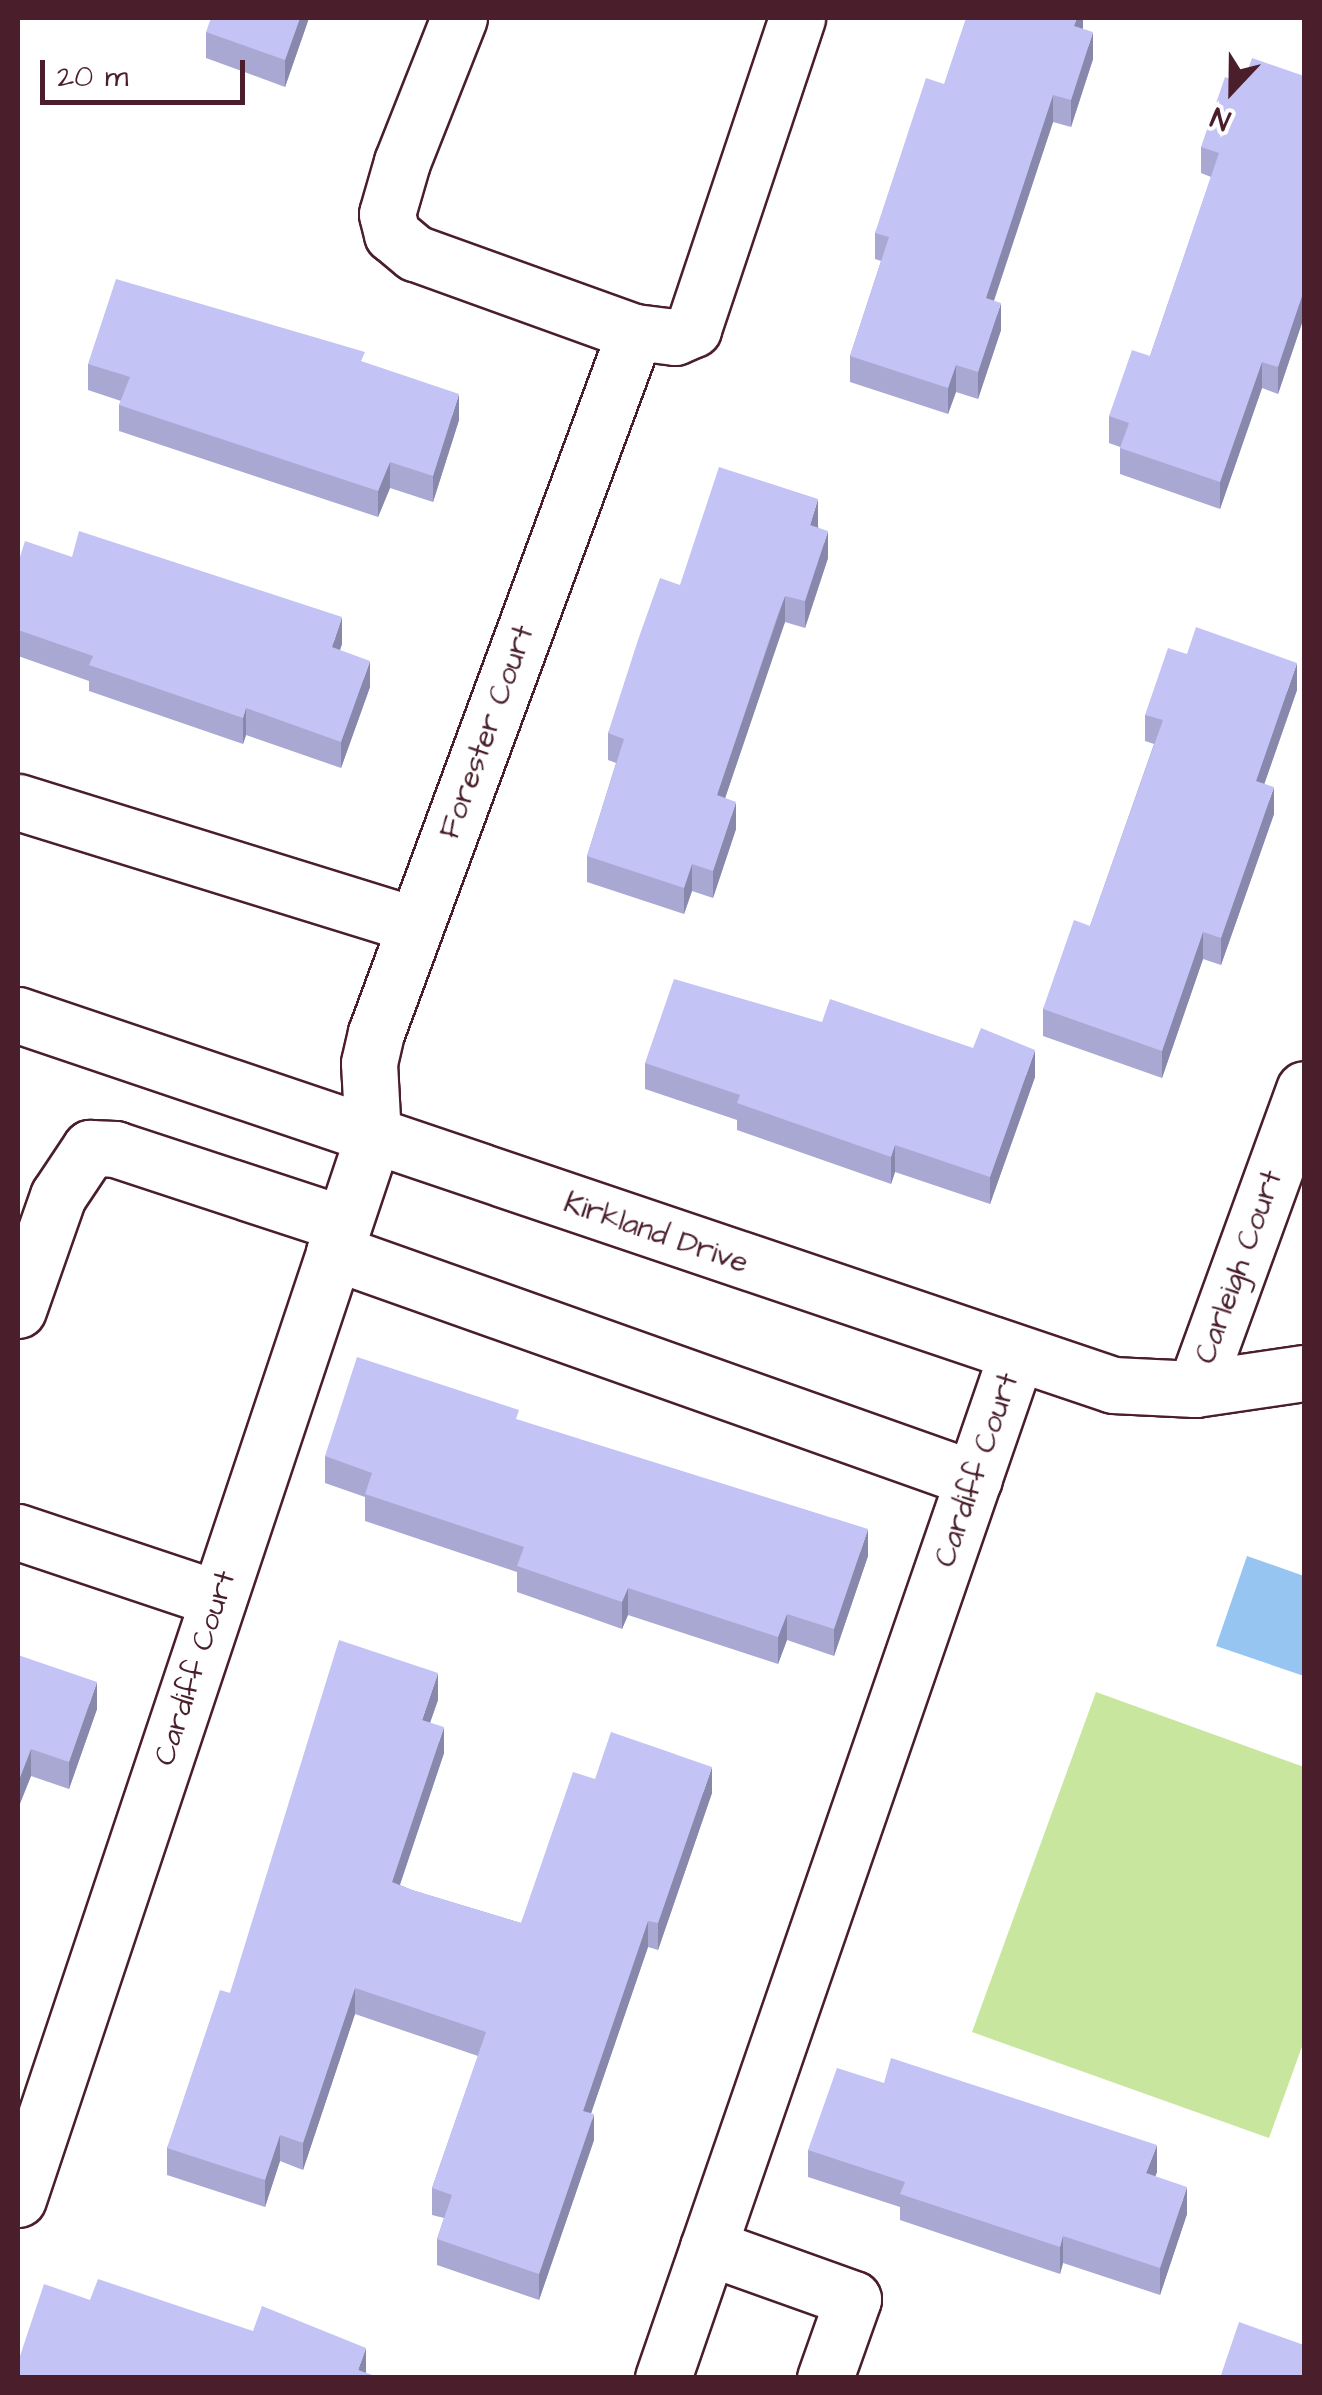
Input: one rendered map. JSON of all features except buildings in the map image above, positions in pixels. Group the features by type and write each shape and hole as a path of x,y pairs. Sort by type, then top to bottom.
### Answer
{"street":[{"path":"459,18 402,162 387,214 392,234 415,253 635,332 674,337 694,329 797,18"},
{"name":"Forester Court","path":"373,1137 370,1063 416,926 635,332"},
{"path":"18,802 416,926"},
{"name":"Kirkland Drive","path":"18,1015 1016,1356 1113,1384 1195,1390 1304,1373"},
{"name":"Carleigh Court","path":"1195,1390 1304,1088"},
{"name":"Cardiff Court","path":"18,2199 373,1137"},
{"path":"18,1310 58,1196 90,1148 115,1149 974,1479"},
{"name":"Cardiff Court","path":"663,2378 1016,1356"},
{"path":"18,1532 218,1599"},
{"path":"708,2246 852,2299 826,2378"}],"green space":[{"path":"1096,1692 1304,1767 1304,2041 1269,2138 972,2032"}],"water":[{"path":"1247,1556 1304,1576 1304,1676 1216,1646"}]}
